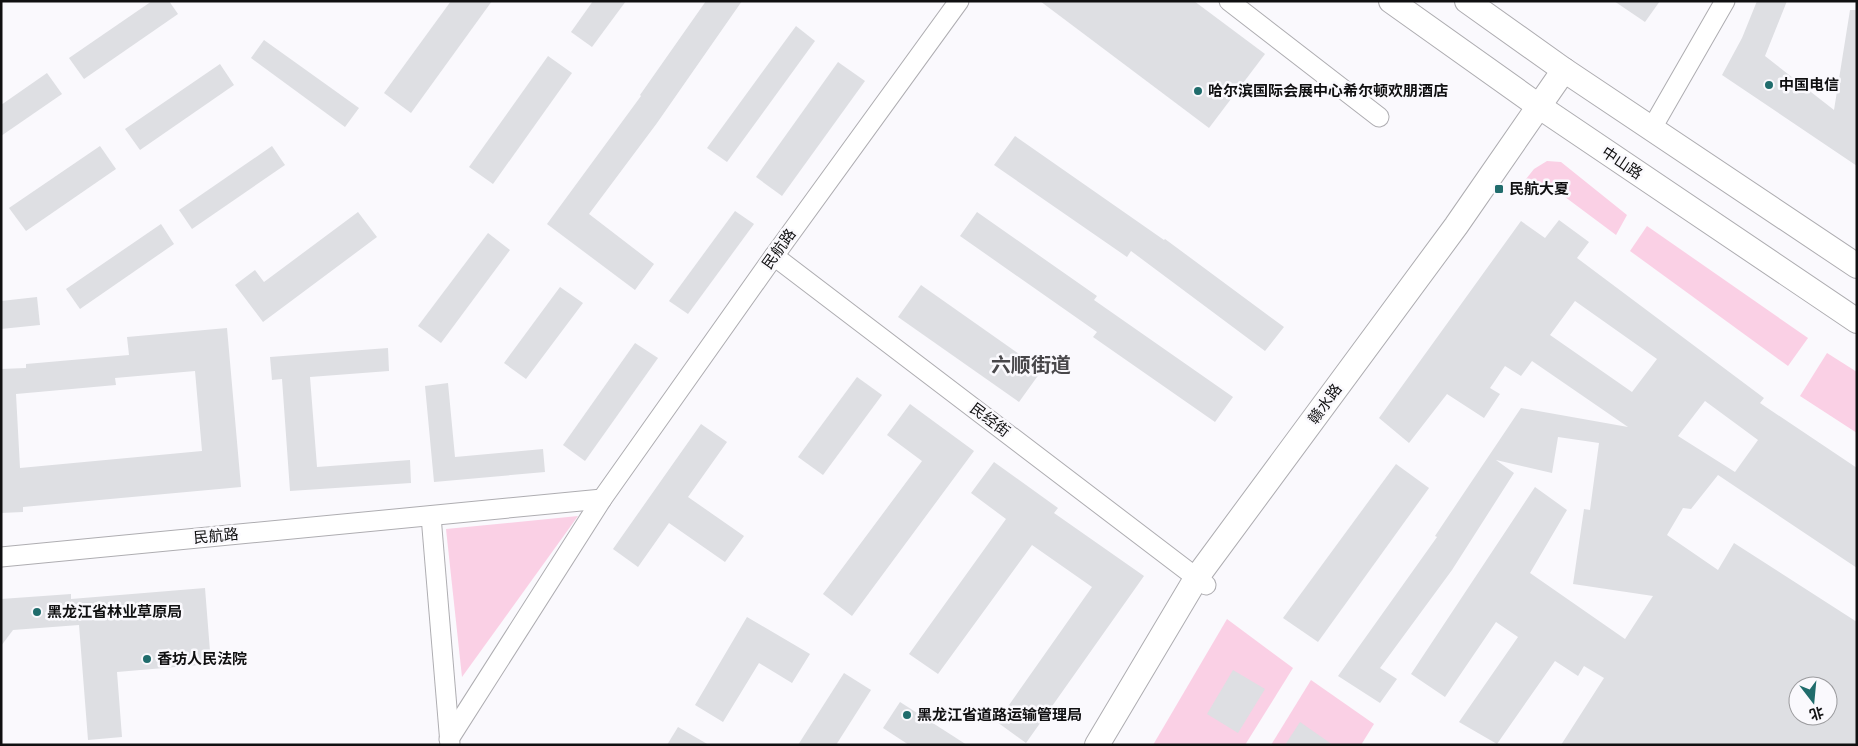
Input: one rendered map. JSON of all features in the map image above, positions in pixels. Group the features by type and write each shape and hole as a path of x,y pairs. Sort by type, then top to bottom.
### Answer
{"main road":[{"name":"中山路","path":"1391,1 1546,112 1857,321"},
{"path":"1467,1 1571,75 1857,266"},
{"name":"赣水路","path":"1097,745 1202,581 1546,112 1571,75"},
{"name":"赣水路","path":"1109,745 1202,581"}],"street":[{"name":"民航路","path":"449,742 602,499 774,256 959,1"},
{"path":"1229,1 1379,117"},
{"path":"1652,128 1724,1"},
{"name":"民经街","path":"774,256 1202,581"},
{"name":"民航路","path":"1,557 602,499"},
{"name":"民航路","path":"431,516 449,742"}],"shaded area":[{"path":"1547,161 1561,162 1627,215 1616,235 1549,185 1535,194 1522,184 1534,169"},
{"path":"1647,226 1808,338 1788,366 1630,251"},
{"path":"1827,353 1857,372 1857,433 1800,396"},
{"path":"578,516 462,677 446,529"},
{"path":"1227,619 1293,668 1245,745 1153,745"},
{"path":"1311,680 1374,724 1361,745 1271,745"}],"building":[{"path":"152,1 169,1 178,14 84,79 69,58"},
{"path":"451,1 492,1 411,113 384,93"},
{"path":"593,1 626,1 592,47 571,32"},
{"path":"706,1 742,1 657,123 589,214 654,264 635,290 547,224 641,96"},
{"name":"哈尔滨国际会展中心希尔顿欢朋酒店","path":"1040,1 1194,1 1265,54 1209,128"},
{"path":"1614,1 1660,1 1645,22"},
{"path":"1757,1 1787,1 1765,56 1834,110 1850,10 1857,10 1857,166 1722,75 1742,38"},
{"path":"796,26 815,41 727,162 707,148"},
{"path":"264,40 359,108 345,127 251,58"},
{"path":"548,56 572,73 493,184 469,167"},
{"path":"838,62 865,81 782,196 756,177"},
{"path":"220,64 234,85 140,150 125,129"},
{"path":"47,73 62,94 1,136 1,105"},
{"path":"1015,136 1165,239 1284,327 1265,351 1131,251 1127,257 994,165"},
{"path":"100,146 116,169 26,231 9,208"},
{"path":"272,146 285,165 192,229 179,210"},
{"path":"735,211 754,224 688,314 669,301"},
{"path":"358,212 377,237 263,322 235,285 255,270 264,282"},
{"path":"977,212 1097,296 1094,300 1233,397 1215,422 1093,337 1097,332 960,236"},
{"path":"1559,220 1589,242 1577,258 1764,398 1760,403 1857,468 1857,568 1718,475 1691,509 1683,508 1667,535 1718,570 1734,543 1857,622 1857,745 1561,745 1604,678 1584,666 1578,676 1555,661 1497,744 1459,722 1518,637 1496,622 1445,697 1411,674 1535,487 1567,510 1530,573 1625,639 1653,596 1573,584 1584,509 1590,510 1599,443 1558,437 1552,473 1496,460 1514,473 1452,570 1380,668 1397,679 1380,703 1338,676 1437,537 1435,536 1521,408 1628,427 1532,361 1521,376 1505,366 1490,388 1500,394 1484,418 1447,394 1409,443 1379,418 1521,221 1545,238","holes":["1575,301 1657,359 1632,392 1550,335","1705,401 1758,440 1735,472 1678,436"]},
{"path":"161,224 174,244 80,309 66,289"},
{"path":"488,233 510,250 441,343 418,326"},
{"path":"921,285 1042,370 1019,402 898,317"},
{"path":"560,287 583,303 526,379 504,363"},
{"path":"37,297 40,325 1,329 1,301"},
{"path":"227,328 241,487 23,507 23,512 1,513 1,369 26,368 26,364 129,355 127,337","holes":["195,371 202,451 20,468 16,394 116,385 115,378"]},
{"path":"635,343 658,358 585,461 563,445"},
{"path":"388,348 389,371 310,377 317,467 410,460 411,483 290,491 282,379 272,380 270,357"},
{"path":"857,377 882,395 823,475 798,457"},
{"path":"448,383 455,457 543,449 545,472 434,482 425,386"},
{"path":"910,404 974,451 852,616 823,594 922,461 887,435"},
{"path":"701,424 727,442 688,497 744,536 725,562 669,523 638,567 613,549"},
{"path":"994,462 1058,508 1054,513 1144,576 1026,743 997,722 1092,587 1032,545 938,674 909,654 1006,519 971,493"},
{"path":"1396,464 1429,488 1318,642 1283,618"},
{"path":"205,588 211,664 117,672 122,737 88,740 79,625 13,630 1,646 1,599 71,594 71,599"},
{"path":"747,617 810,654 792,683 759,663 723,722 695,705"},
{"path":"1233,670 1265,689 1238,733 1207,714"},
{"path":"844,673 871,690 836,745 798,745"},
{"name":"黑龙江省道路运输管理局","path":"900,702 967,745 909,745 883,728"},
{"path":"1300,722 1333,745 1285,745"},
{"path":"678,727 709,745 667,745"}],"place":[{"name":"中国电信","path":"1769,85"},
{"name":"哈尔滨国际会展中心希尔顿欢朋酒店","path":"1198,91"},
{"name":"民航大夏","path":"1499,189"},
{"name":"黑龙江省林业草原局","path":"37,612"},
{"name":"香坊人民法院","path":"147,659"},
{"name":"黑龙江省道路运输管理局","path":"907,715"}],"district":[{"name":"六顺街道","path":"1031,365"}]}
